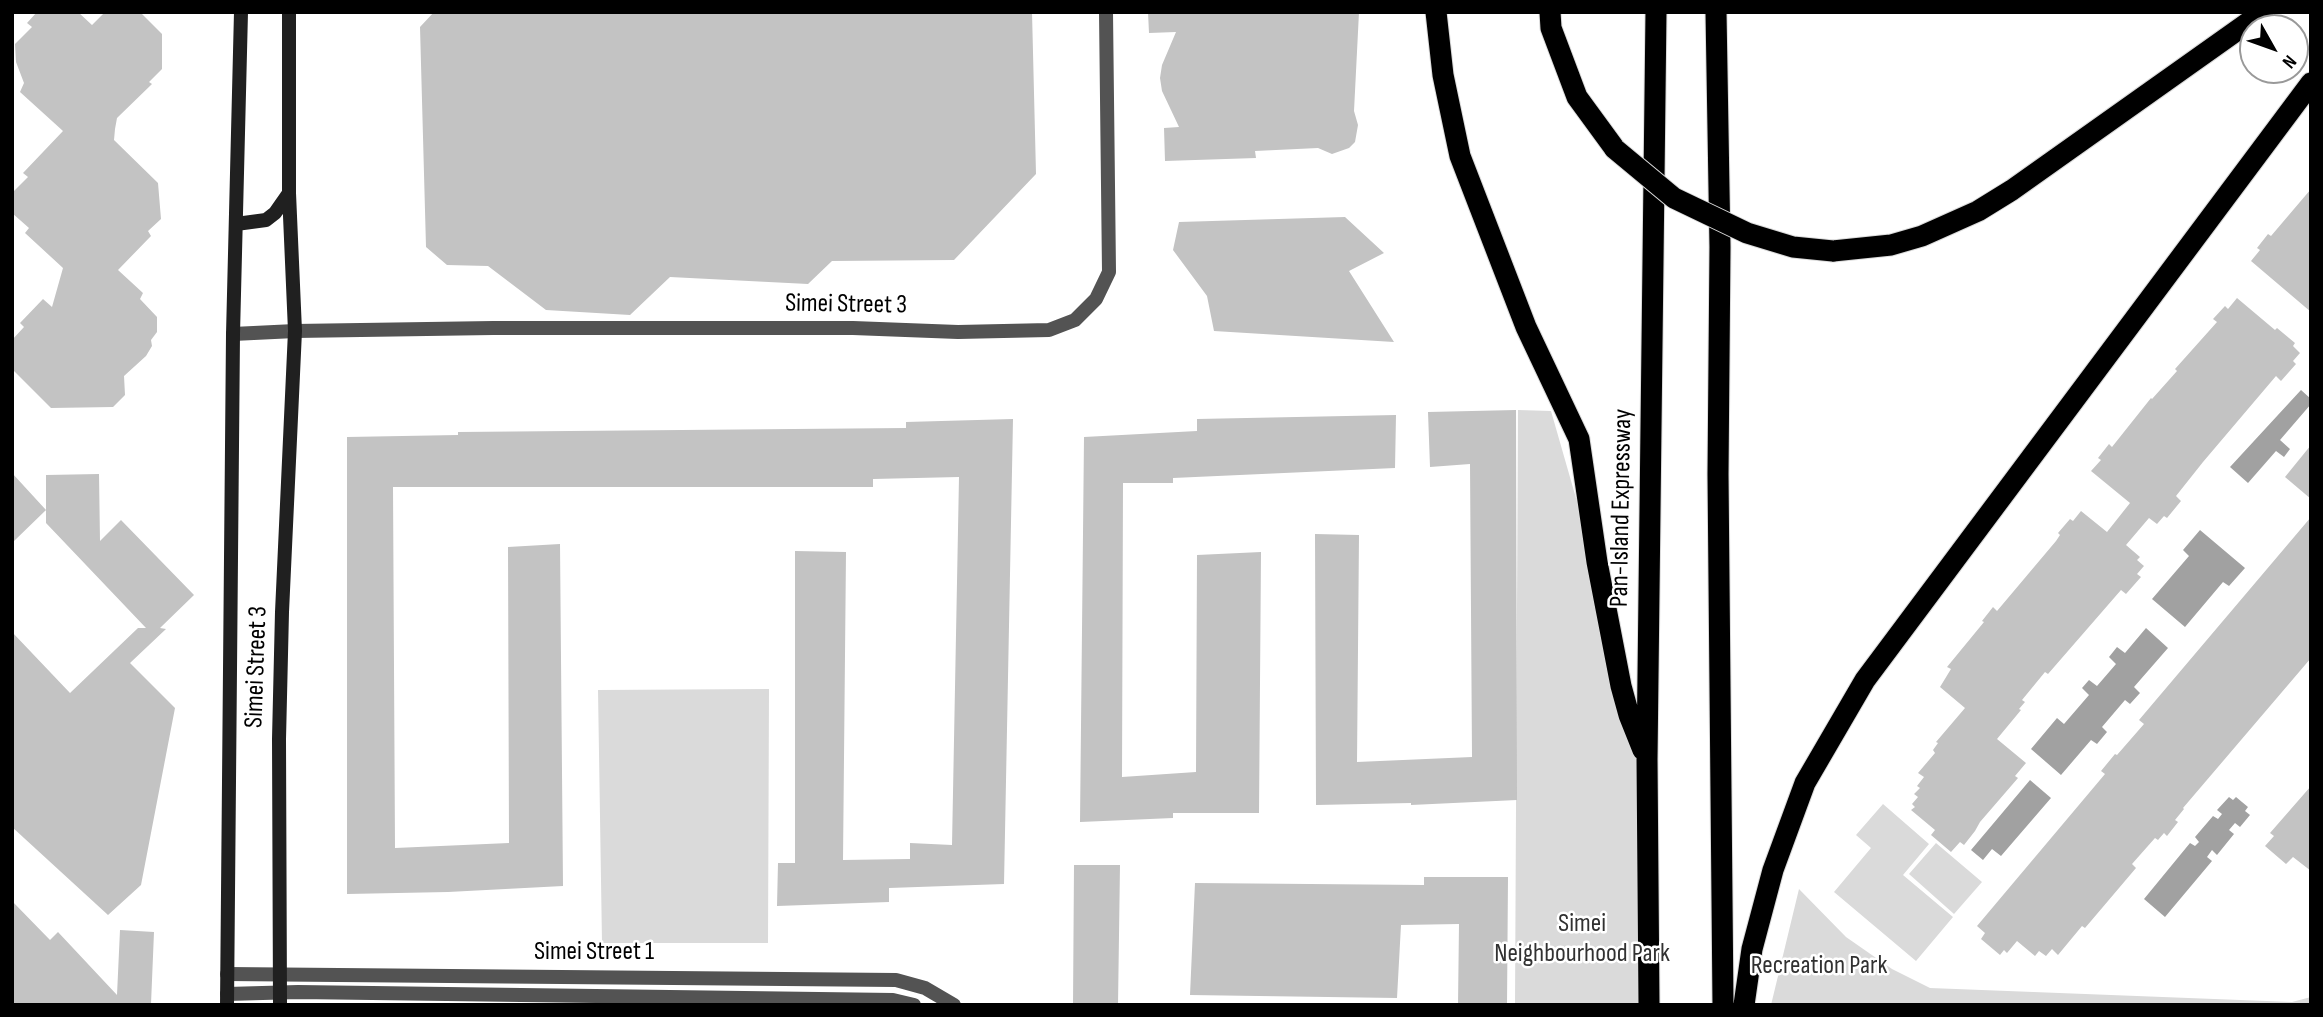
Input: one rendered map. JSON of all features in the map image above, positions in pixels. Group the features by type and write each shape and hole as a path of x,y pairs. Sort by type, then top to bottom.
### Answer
{"highway":[{"path":"1436,12 1443,75 1460,156 1525,327 1579,439 1597,562 1621,686 1633,727 1647,759"},
{"path":"1550,12 1551,28 1577,97 1615,149 1674,198 1747,233 1793,247 1833,251 1891,246 1923,236 1978,211 2012,190 2263,12"},
{"name":"Pan-Island Expressway","path":"1649,1005 1647,759 1656,12"},
{"path":"1716,12 1720,247 1718,474 1723,1005"},
{"path":"1744,1005 1752,949 1773,870 1805,783 1865,680 2311,83"}],"main road":[{"name":"Simei Street 3","path":"227,999 233,334 241,12"},
{"name":"Simei Street 3","path":"280,999 279,739 295,331 289,193 289,12"},
{"path":"236,223 265,220 275,213 289,193"}],"street":[{"name":"Simei Street 3","path":"233,334 295,331 853,328 958,332 1049,330 1075,320 1096,299 1110,272 1106,12"},
{"name":"Simei Street 1","path":"227,974 895,980 925,988 954,1005"},
{"name":"Simei Street 1","path":"227,999 892,1000 914,1005"}],"green space":[{"name":"Simei Neighbourhood Park","path":"1518,410 1551,411 1594,561 1645,759 1646,1005 1515,1005"},
{"path":"769,689 768,943 602,943 598,690"},
{"path":"1883,804 1929,844 1903,875 1953,917 1916,961 1834,892 1871,848 1856,835"},
{"path":"1936,843 1982,882 1954,914 1909,874"},
{"name":"Recreation Park","path":"1799,889 1846,937 1892,969 1930,988 2292,1002 2311,997 2311,1005 1771,1005"}],"shaded area":[{"path":"2301,390 2311,399 2311,404 2280,440 2290,449 2284,457 2276,451 2248,483 2230,467"},
{"path":"2200,530 2245,568 2229,586 2223,582 2185,627 2152,599 2189,556 2183,550"},
{"path":"2146,628 2168,648 2134,687 2140,693 2130,704 2125,700 2102,727 2107,732 2097,744 2091,740 2061,775 2031,749 2057,718 2064,724 2089,695 2082,688 2089,680 2097,686 2116,664 2109,657 2117,647 2125,653"},
{"path":"2030,780 2051,798 2001,856 1992,849 1983,860 1971,850"},
{"path":"2229,797 2233,800 2236,797 2248,807 2245,811 2250,815 2240,827 2235,823 2229,830 2234,834 2217,855 2212,850 2207,857 2212,861 2165,917 2144,899 2190,843 2195,846 2199,842 2195,837 2213,816 2218,819 2222,814 2217,810"}],"building":[{"path":"37,12 78,12 92,25 105,12 140,12 162,34 162,69 149,82 152,84 117,118 115,129 114,140 158,183 161,219 148,231 151,236 118,270 143,293 140,299 157,317 157,332 151,340 152,346 146,356 124,376 125,395 113,407 51,408 12,369 12,340 24,327 20,323 43,299 52,307 63,268 25,233 29,228 12,213 12,193 28,177 23,173 63,131 20,92 24,83 16,62 15,44 32,27 27,23"},
{"path":"434,12 1032,12 1036,174 954,260 832,261 808,284 670,277 630,315 546,310 488,266 447,265 426,247 420,27"},
{"path":"1148,12 1359,12 1354,111 1358,125 1355,142 1349,148 1332,154 1318,148 1255,151 1256,158 1165,161 1164,128 1179,127 1162,91 1160,78 1162,65 1176,32 1149,33"},
{"path":"2311,189 2311,312 2251,261 2268,234 2271,236"},
{"path":"1345,217 1384,253 1349,271 1394,342 1214,331 1207,296 1173,250 1179,222"},
{"path":"2237,298 2295,343 2293,346 2300,353 2293,361 2296,364 2281,381 2276,376 2203,462 2176,496 2181,501 2167,518 2164,516 2157,524 2149,518 2126,545 2140,557 2137,560 2144,566 2137,574 2141,577 2126,594 2121,590 2022,700 2025,702 2019,709 2021,710 1997,739 2026,763 2015,776 2018,778 1964,845 1960,842 1951,852 1931,835 1935,830 1911,810 1918,797 1914,794 1920,788 1917,786 1924,777 1918,773 1935,753 1933,750 1938,743 1936,742 1965,708 1940,687 1951,669 1947,667 1993,607 1997,611 2056,541 2060,535 2058,533 2070,519 2073,521 2081,511 2107,532 2130,503 2091,471 2101,460 2098,458 2109,444 2112,447 2217,322 2213,319 2225,306 2228,309"},
{"path":"1516,410 1517,800 1411,805 1316,805 1315,534 1359,535 1357,762 1472,757 1470,464 1430,467 1428,412"},
{"path":"1396,415 1395,468 1173,478 1173,483 1123,483 1122,777 1196,772 1197,555 1261,552 1259,813 1173,813 1173,818 1080,822 1084,437 1197,431 1197,419"},
{"path":"1013,419 1004,884 889,888 889,902 777,906 778,863 795,863 795,551 846,552 843,860 910,859 910,843 952,845 959,477 873,479 873,487 393,487 395,848 509,843 508,547 560,544 563,886 347,894 347,437 458,435 458,432 906,428 906,422"},
{"path":"2311,445 2311,499 2285,477"},
{"path":"12,473 46,510 12,543"},
{"path":"99,474 100,541 121,520 194,595 160,628 166,629 130,663 175,708 141,885 108,915 12,827 12,632 70,693 138,628 146,628 46,523 46,475"},
{"path":"2311,517 2311,658 2183,808 2175,820 2178,822 2167,836 2164,833 2158,840 2155,838 2132,864 2136,868 2058,955 2052,949 2046,956 2039,951 2035,956 2017,941 2007,953 2004,950 2000,955 1981,939 1985,933 1977,926 2105,774 2101,771 2144,724 2139,720"},
{"path":"2311,786 2311,871 2293,857 2286,864 2265,846 2274,836 2270,833"},
{"path":"1074,865 1120,865 1118,1005 1073,1005"},
{"path":"1424,877 1508,877 1507,1005 1458,1005 1459,924 1401,925 1397,998 1190,995 1195,883 1424,885"},
{"path":"12,901 50,940 58,932 117,995 120,930 154,932 151,1004 12,1005"}]}
